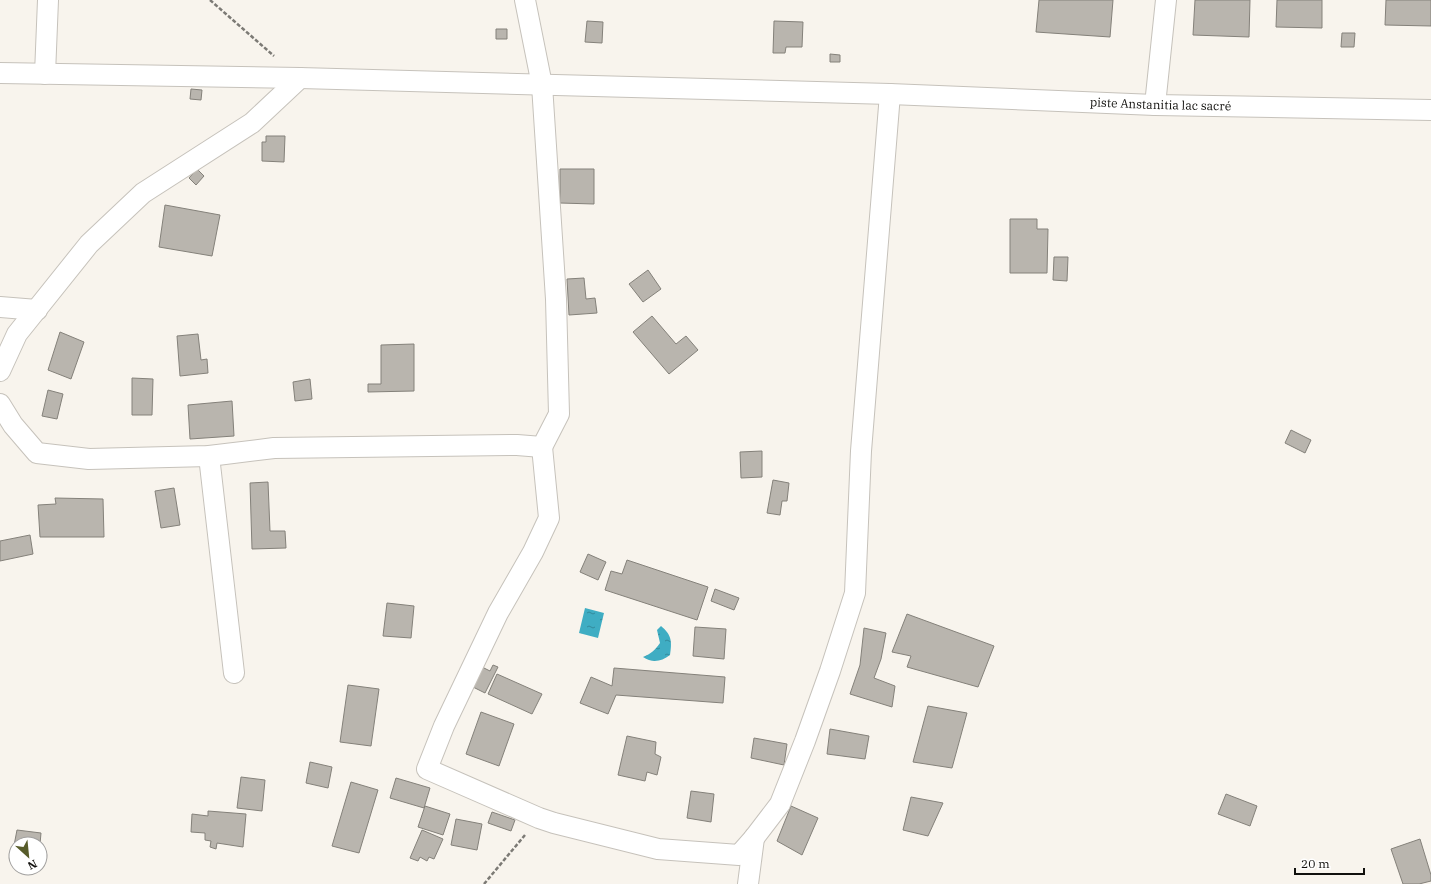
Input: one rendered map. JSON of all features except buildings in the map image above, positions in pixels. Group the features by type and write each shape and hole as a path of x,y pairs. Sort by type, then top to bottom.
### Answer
{"street":[{"path":"45,74 48,0"},
{"path":"525,0 542,85 556,298 559,414 542,447 549,518 533,552 498,613 444,726 427,769 539,818 658,849 739,855 754,838 780,804 805,741 830,671 855,592 861,451 890,94"},
{"path":"1155,105 1166,0"},
{"name":"piste Anstanitia lac sacré","path":"0,73 300,78 890,94 1155,105 1431,110"},
{"path":"0,371 17,334 88,244 143,193 252,123 300,78"},
{"path":"0,307 37,310"},
{"path":"0,404 13,426 37,453 89,459 209,456 274,448 517,445 542,447"},
{"path":"209,456 234,673"},
{"path":"748,884 754,838"}],"path":[{"path":"210,0 300,78"},
{"path":"484,884 539,818"}],"water":[{"path":"585,608 604,613 598,638 579,633"},
{"path":"661,626 667,632 670,639 670,655 656,661 646,659 643,657 653,652 660,643 657,630"}]}
